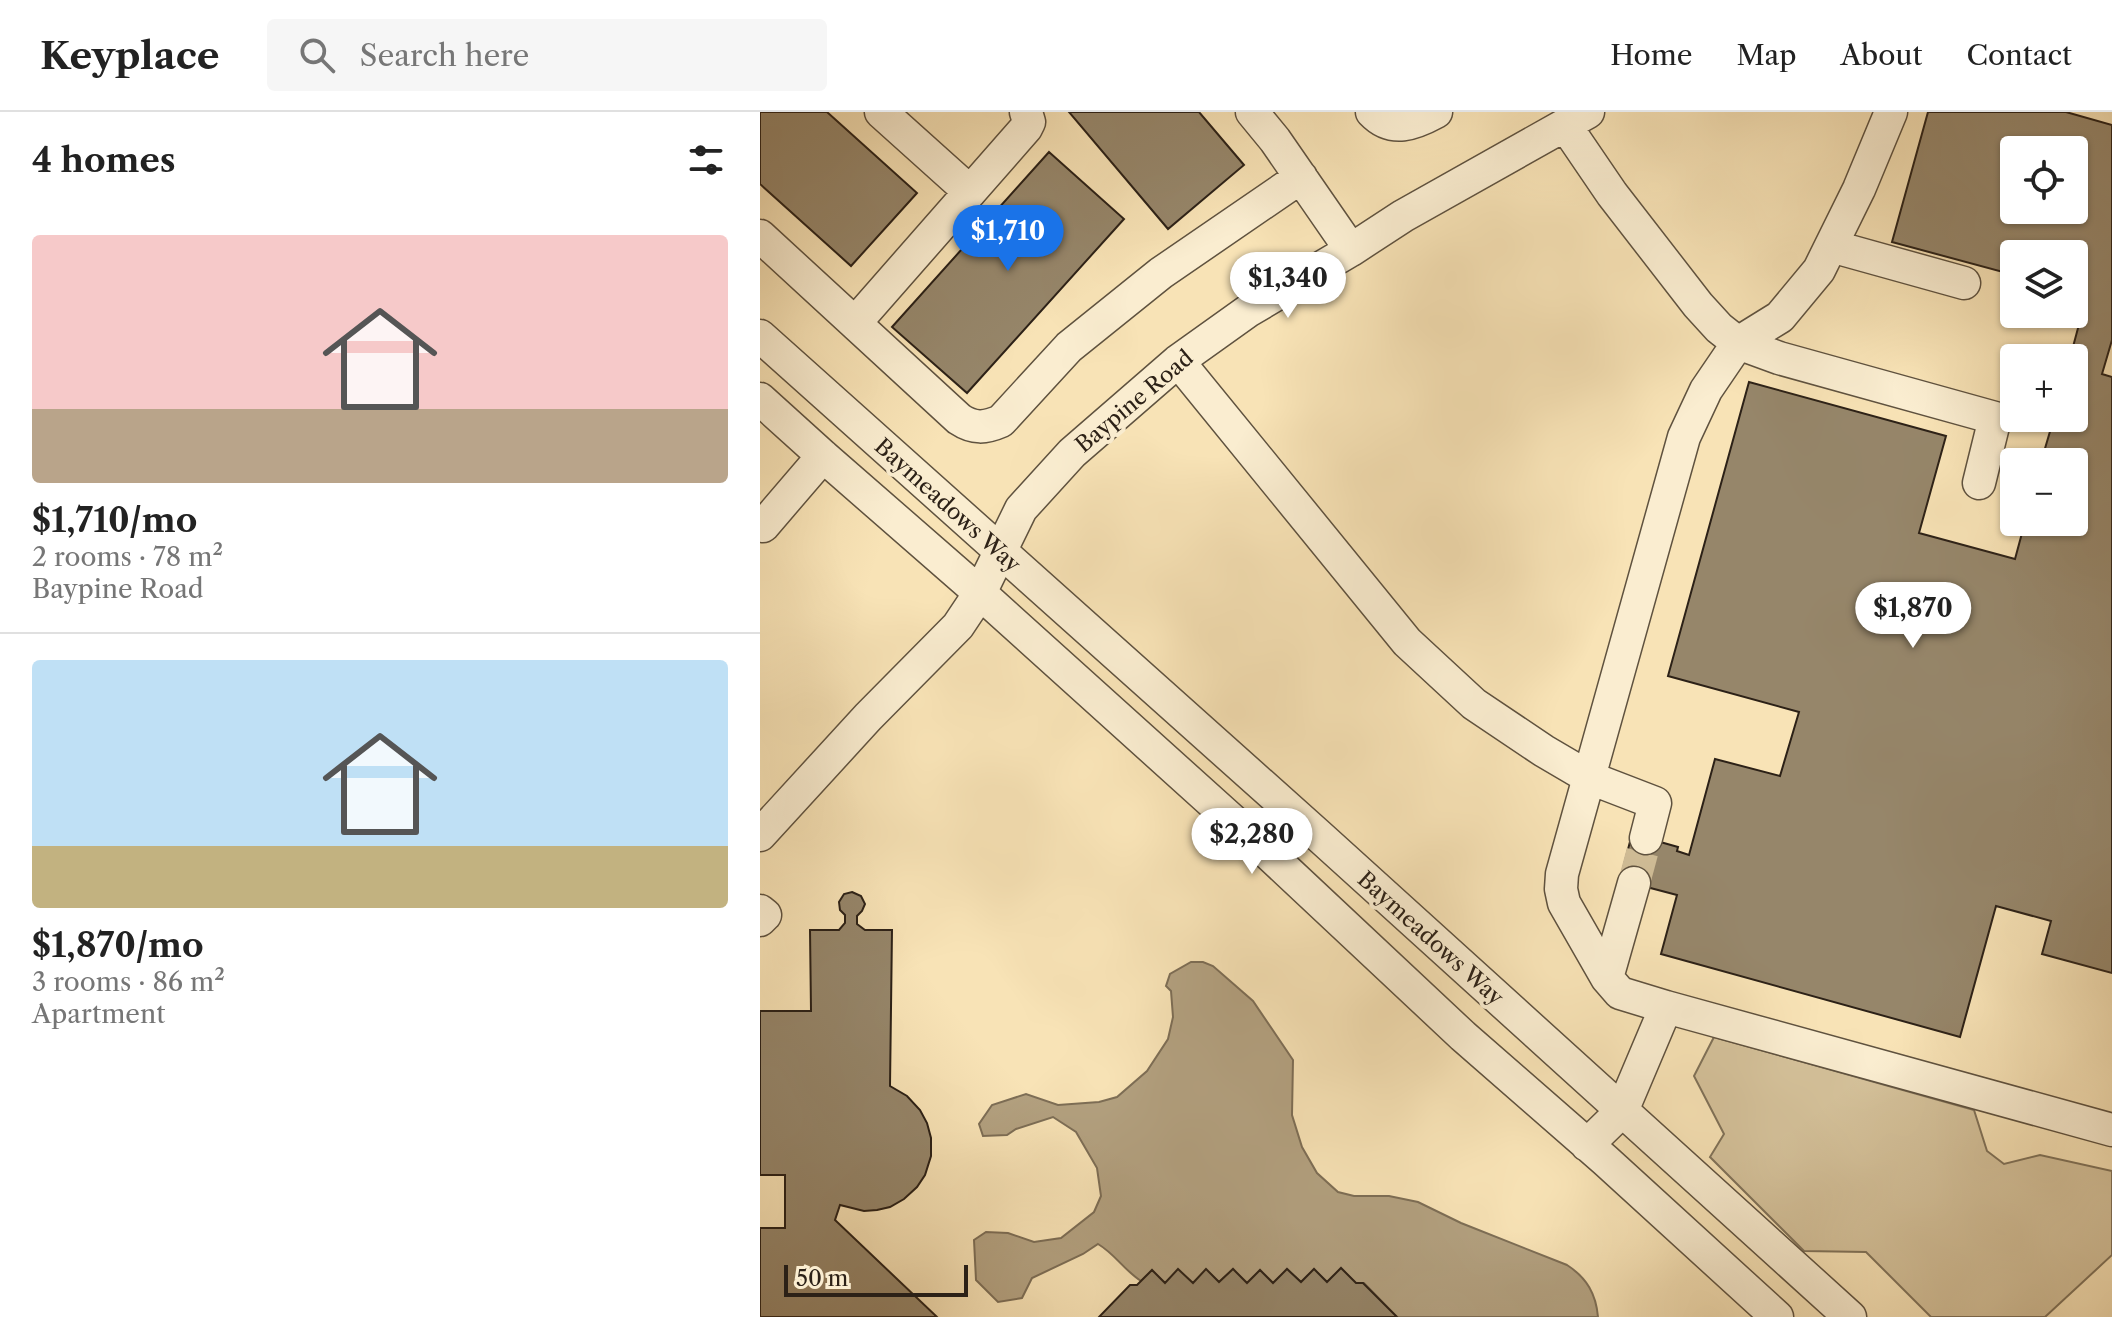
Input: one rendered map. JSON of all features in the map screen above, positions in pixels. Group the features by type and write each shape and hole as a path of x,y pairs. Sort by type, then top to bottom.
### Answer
{"street":[{"path":"881,112 970,192"},
{"path":"855,323 1026,128 1029,122 1026,112"},
{"path":"1252,112 1351,250"},
{"path":"1372,112 1387,123 1401,126 1411,125 1436,112"},
{"path":"1891,112 1859,189 1819,270 1780,317 1738,343 1706,390 1684,437 1562,874 1564,903 1607,978 1620,993 2112,1130"},
{"path":"1576,119 1612,194 1719,328 1738,343 1779,358 1995,418 1979,483"},
{"name":"Baypine Road","path":"760,835 868,717 958,626 980,593 1021,509 1072,453 1178,361 1248,311 1403,216 1576,119"},
{"path":"760,236 959,419 968,425 986,427 1001,421 1069,347 1149,282 1301,177"},
{"path":"1831,246 1964,283"},
{"name":"Baymeadows Way","path":"760,336 1850,1317"},
{"path":"1178,361 1407,642 1474,704 1544,751 1590,778 1655,803 1646,838"},
{"name":"Baymeadows Way","path":"760,399 1255,841 1463,1036 1777,1317"},
{"path":"760,523 763,526 823,456"},
{"path":"1607,978 1634,883"},
{"path":"760,911 765,915 760,920"},
{"path":"1587,1145 1622,1111 1666,1007"}],"shaded area":[{"path":"1191,962 1213,966 1253,1001 1293,1060 1292,1115 1302,1147 1317,1173 1338,1192 1418,1202 1461,1223 1567,1265 1589,1287 1598,1317 1397,1317 1364,1283 1356,1283 1341,1268 1327,1282 1314,1269 1301,1282 1287,1269 1273,1283 1260,1270 1247,1283 1233,1269 1219,1282 1206,1270 1193,1283 1165,1283 1152,1270 1141,1281 1098,1244 1032,1278 1022,1298 998,1302 976,1280 974,1240 986,1232 1008,1233 1034,1242 1061,1238 1094,1212 1101,1196 1097,1168 1076,1132 1053,1117 1007,1135 983,1136 979,1124 992,1105 1026,1094 1058,1105 1099,1102 1117,1097 1147,1071 1168,1039 1173,1017 1171,991 1166,986 1170,974"},
{"path":"1714,1037 1974,1110 1987,1151 2004,1164 2040,1155 2112,1171 2112,1255 2045,1317 1931,1317 1866,1252 1804,1251 1710,1157 1724,1134 1694,1076"}],"building":[{"path":"760,112 827,112 917,193 851,266 760,184"},
{"path":"1069,112 1199,112 1244,165 1168,229"},
{"path":"1928,112 2066,112 2112,125 2112,340 2102,374 2112,377 2112,973 2042,954 2051,921 1996,906 1960,1037 1661,954 1677,895 1620,880 1632,834 1678,847 1677,851 1689,855 1715,759 1780,776 1799,712 1668,676 1749,382 1946,436 1919,533 2015,559 2021,536 2088,536 2088,448 2045,448 2050,432 2088,432 2088,344 2074,344 2078,328 2088,328 2088,240 2000,240 2000,271 1892,242"},
{"path":"1049,152 1124,219 967,393 892,327"},
{"path":"852,892 861,896 865,904 857,916 857,924 865,930 892,930 890,1086 907,1096 920,1110 931,1138 931,1156 925,1175 904,1199 877,1210 864,1211 840,1205 835,1220 937,1317 760,1317 760,1228 785,1228 785,1175 760,1175 760,1011 811,1011 810,930 839,930 845,923 845,915 840,910 839,902 844,894"},
{"path":"1341,1268 1356,1283 1363,1283 1397,1317 1099,1317 1130,1285 1137,1285 1152,1270 1165,1283 1178,1269 1193,1283 1206,1269 1219,1282 1233,1269 1247,1283 1260,1270 1273,1283 1287,1269 1301,1282 1314,1269 1327,1282"}],"tunnel":[{"path":"1634,883 1646,838"}]}
